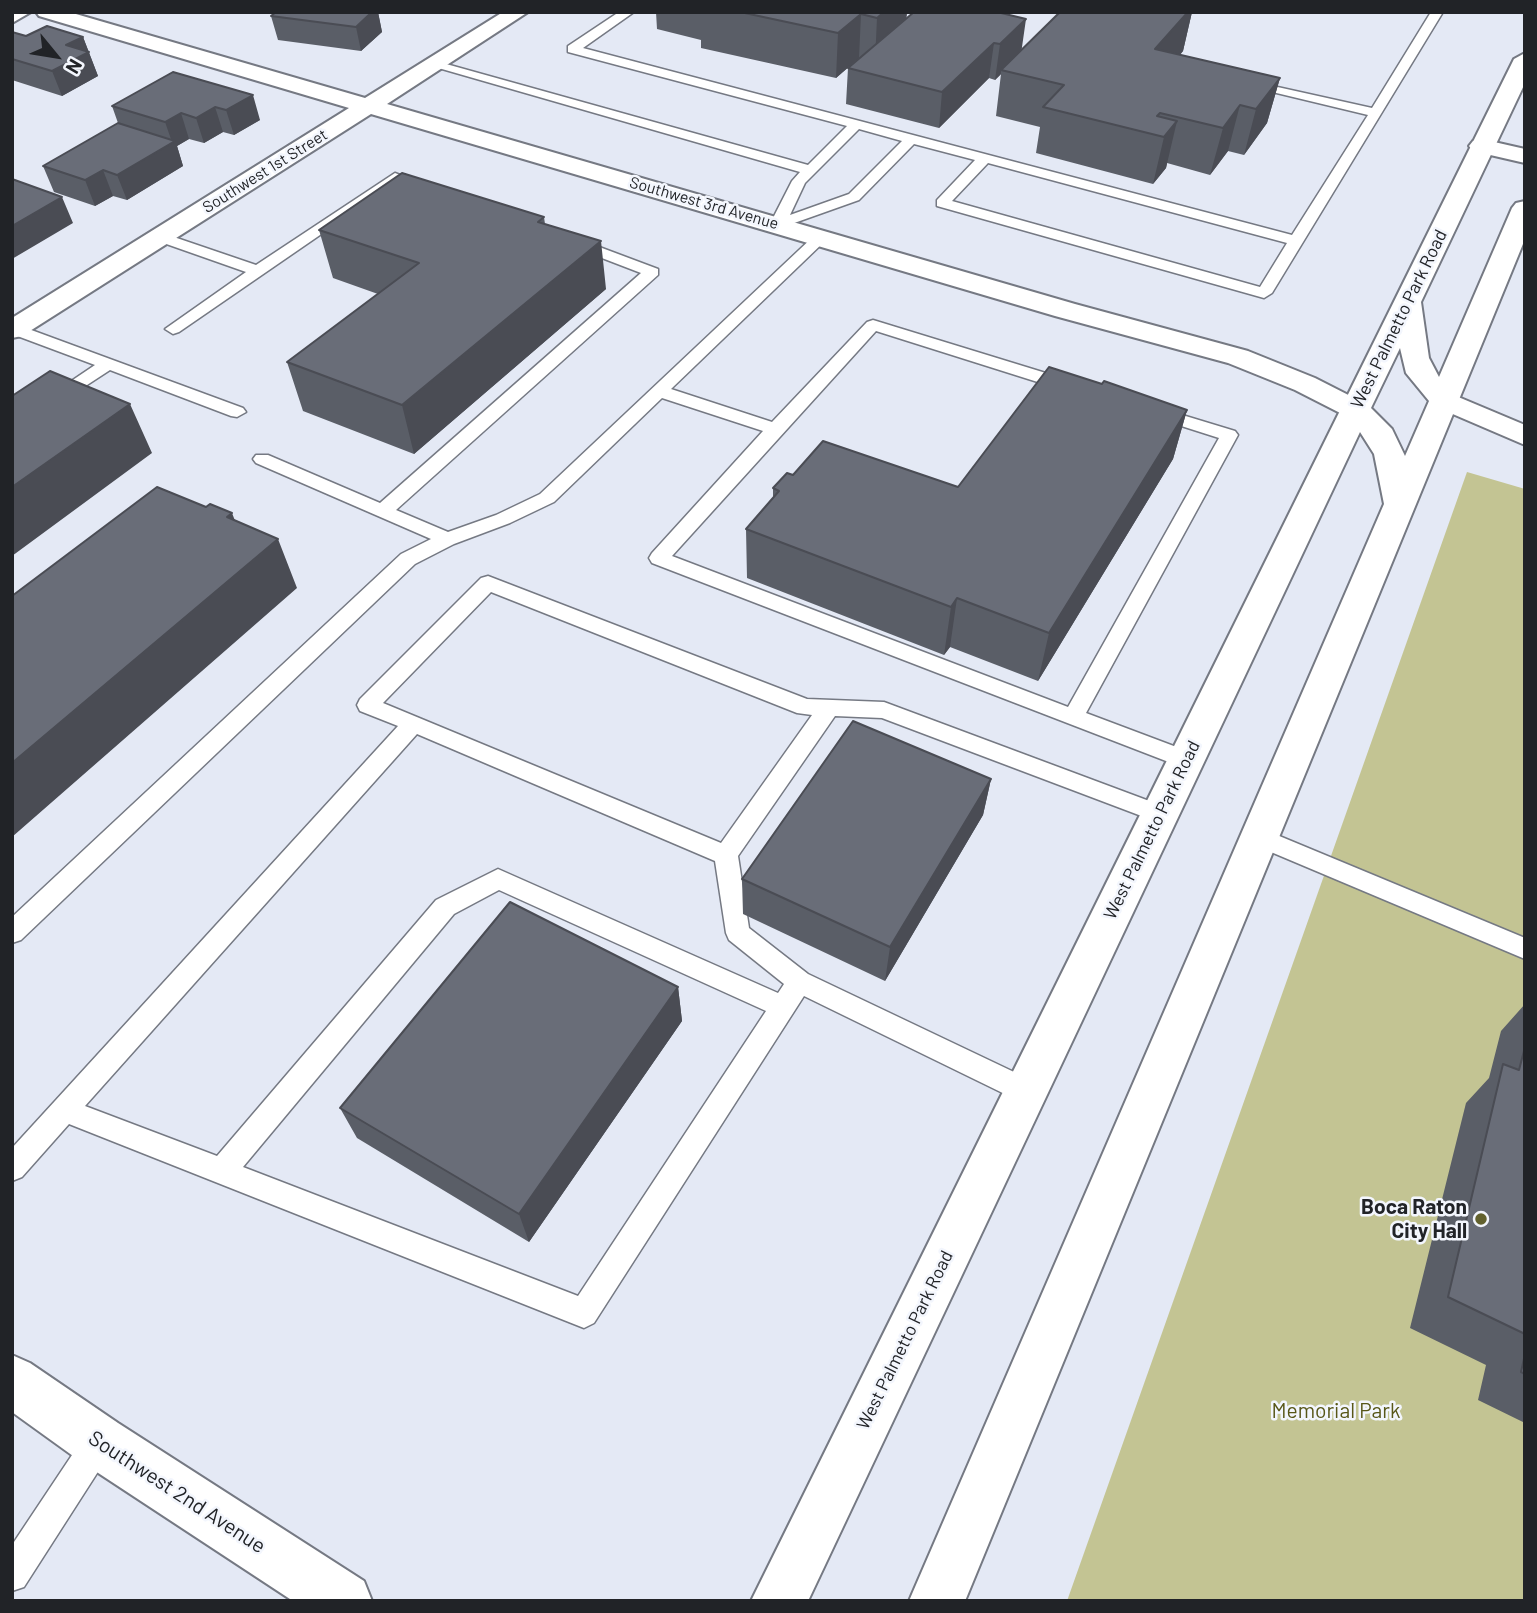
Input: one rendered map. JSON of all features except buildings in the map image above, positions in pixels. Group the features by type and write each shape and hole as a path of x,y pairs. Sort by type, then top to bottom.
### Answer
{"main road":[{"path":"12,16 21,12"},
{"name":"Southwest 3rd Avenue","path":"46,12 1065,310 1238,357 1305,384 1356,410 1381,436 1389,454 1400,505"},
{"name":"Southwest 1st Street","path":"14,329 518,12"},
{"name":"West Palmetto Park Road","path":"779,1601 1525,59"},
{"path":"1481,146 1525,156"},
{"path":"937,1601 1525,208"},
{"path":"1408,302 1415,358 1420,373 1444,400 1525,436"},
{"name":"Southwest 2nd Avenue","path":"12,1381 314,1592"}],"lane":[{"path":"628,12 573,49 1296,241"},
{"path":"984,159 942,203 1264,293 1437,12"},
{"path":"434,65 811,170"},
{"path":"1243,83 1376,113"},
{"path":"778,224 799,181 856,125"},
{"path":"778,224 854,197 910,140"},
{"path":"173,329 395,177 447,196"},
{"path":"160,237 258,271"},
{"path":"12,933 408,559 447,539 503,519 547,498 821,237"},
{"path":"383,511 652,272 562,239"},
{"path":"1084,390 873,325 659,558 1187,760"},
{"path":"14,329 237,412"},
{"path":"12,429 108,364"},
{"path":"659,391 775,429"},
{"path":"1073,717 1229,435 1137,406"},
{"path":"262,459 447,539"},
{"path":"726,855 368,705 488,583 804,707 884,710 1160,814"},
{"path":"829,708 726,855 738,933 799,982 1026,1091"},
{"path":"12,1168 413,724"},
{"path":"1260,837 1523,940"},
{"path":"221,1172 445,907 498,879 783,1007"},
{"path":"64,1110 584,1313 799,982"},
{"path":"12,1575 99,1443"}],"green space":[{"name":"Memorial Park","path":"1467,472 1525,489 1525,1601 1067,1601"}],"place":[{"name":"Boca Raton City Hall","path":"1481,1219"}]}
